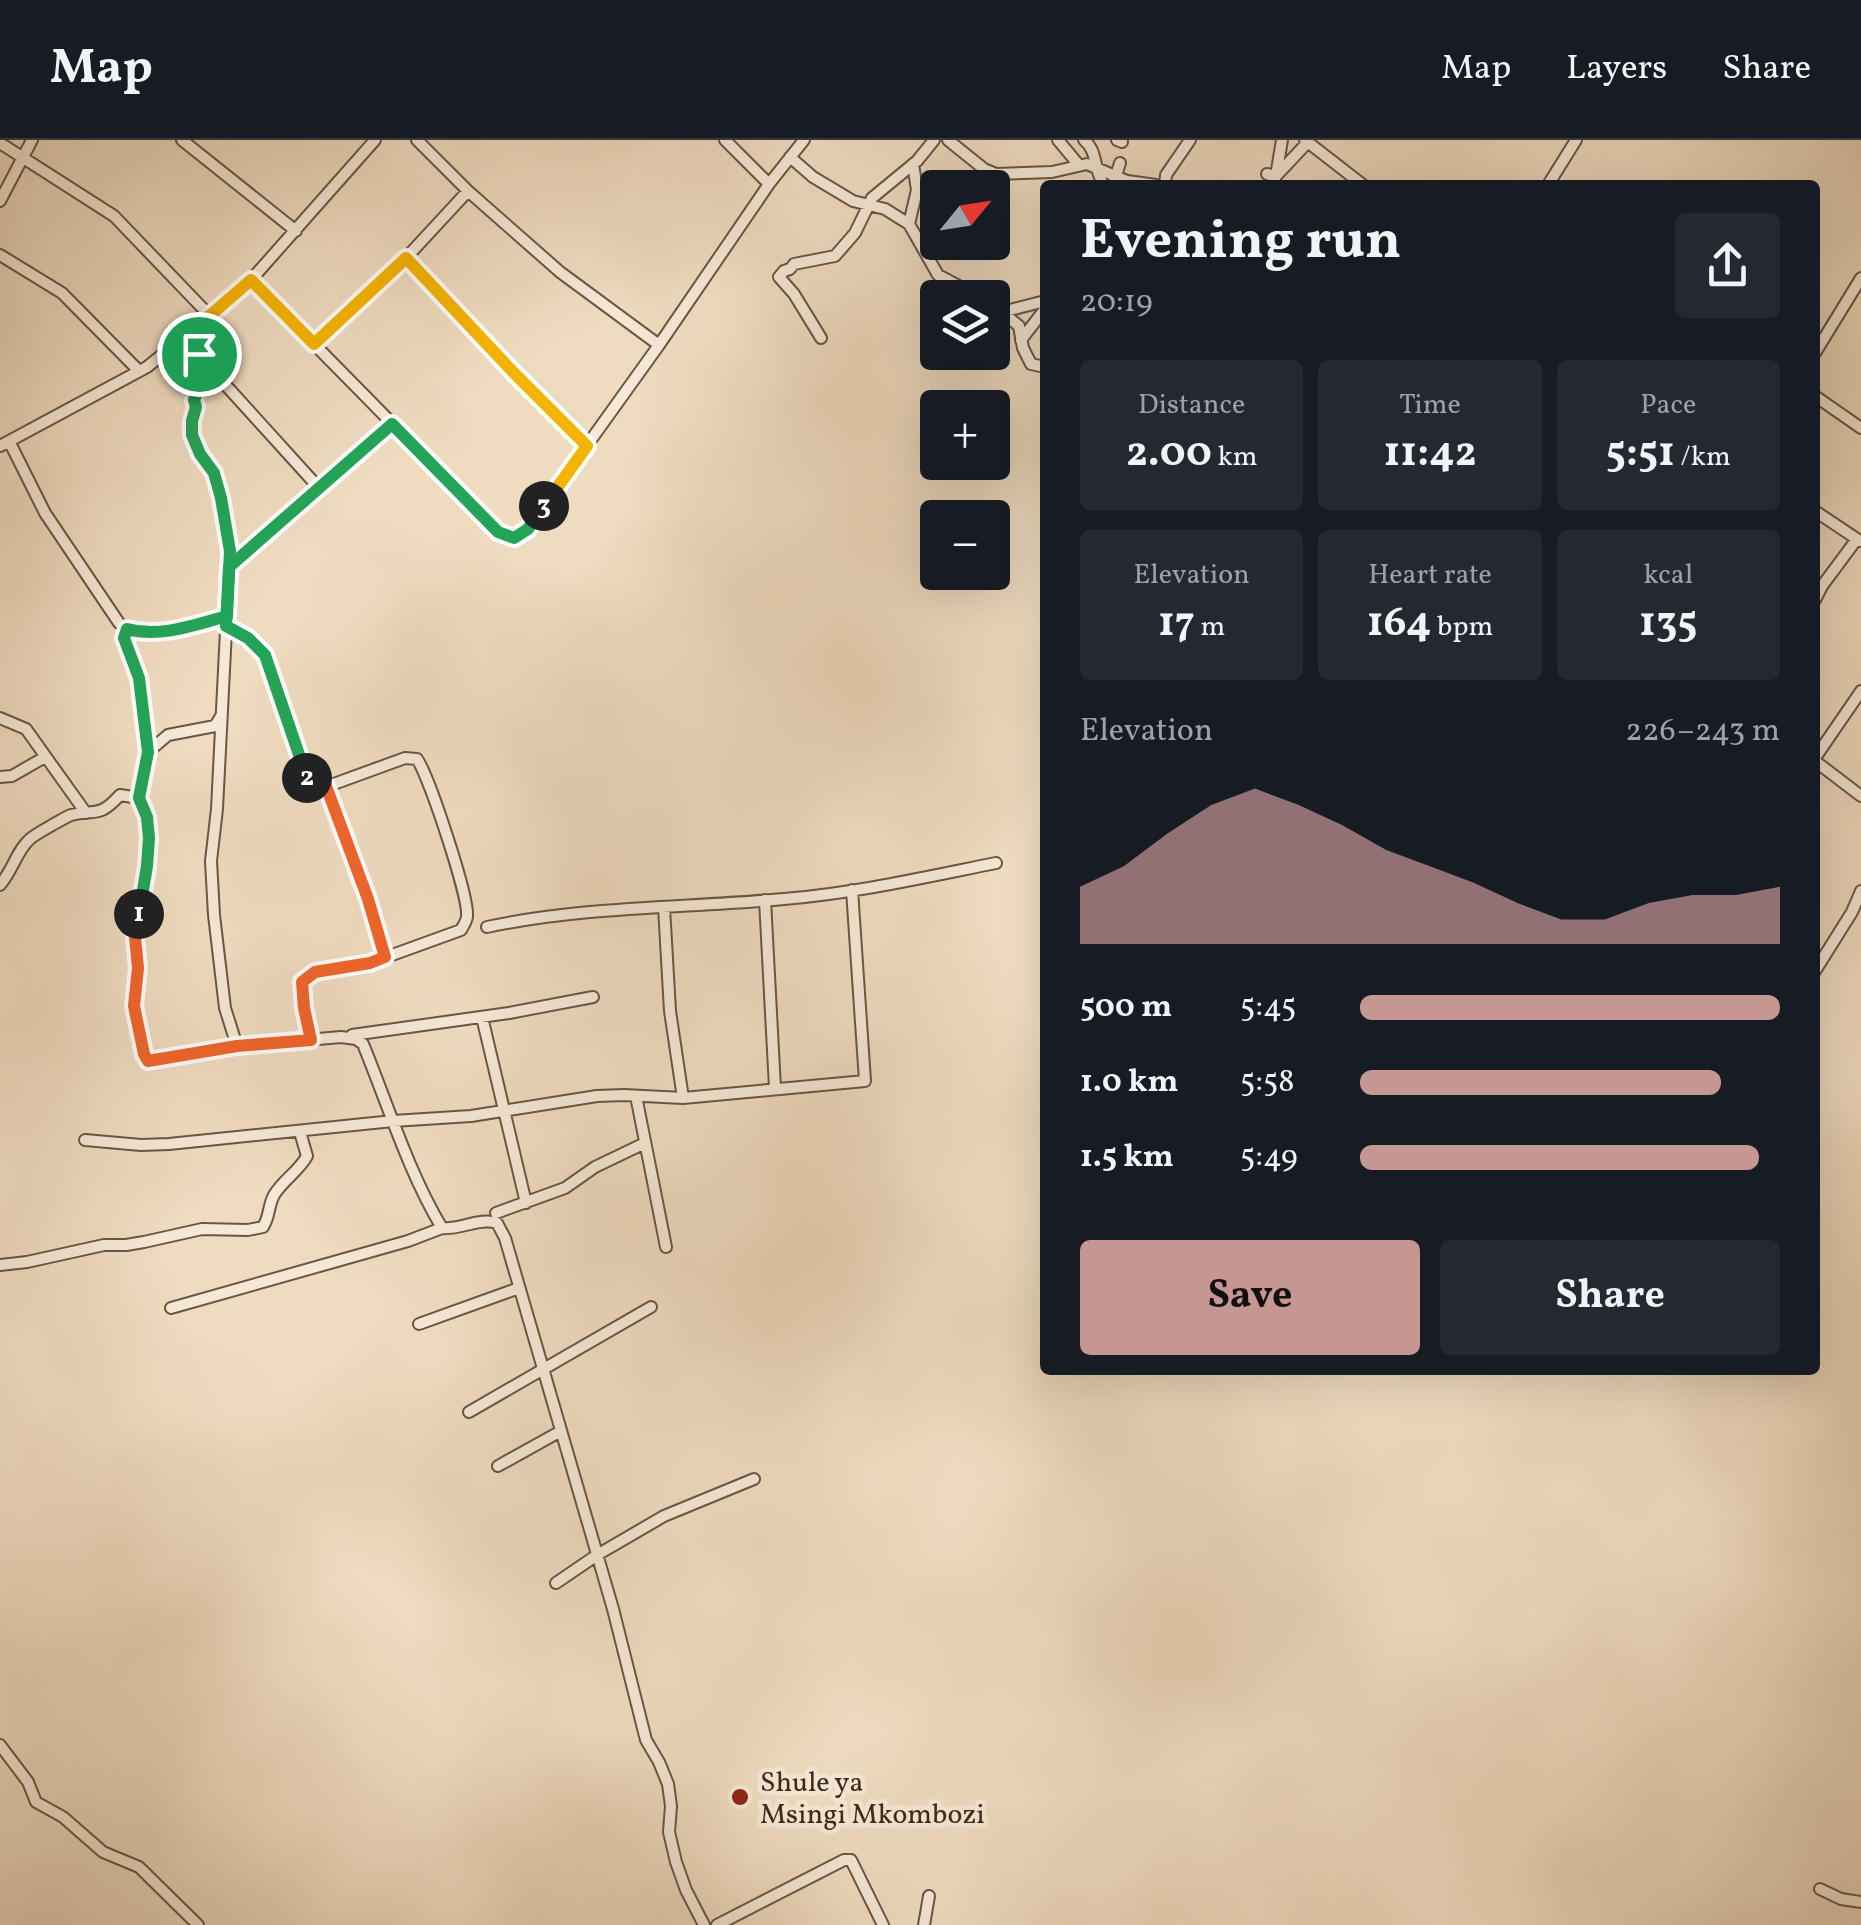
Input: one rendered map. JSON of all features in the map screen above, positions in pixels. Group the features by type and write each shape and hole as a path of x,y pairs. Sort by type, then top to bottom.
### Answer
{"street":[{"path":"0,201 32,140"},
{"path":"182,140 296,231"},
{"path":"416,140 560,272 659,345"},
{"path":"725,140 769,184"},
{"path":"251,280 498,532 514,538 528,529 769,184 804,140"},
{"path":"820,338 779,277 794,264 835,256 855,233 878,192 913,164 934,140"},
{"path":"948,140 984,170 996,174 1052,172 1086,164 1115,180 1120,163"},
{"path":"1058,140 1078,164"},
{"path":"1165,180 1190,140"},
{"path":"1271,178 1282,140"},
{"path":"1551,180 1576,140"},
{"path":"1088,141 1101,180"},
{"path":"1271,178 1307,141 1357,180"},
{"path":"311,1040 302,982 315,972 370,963 461,930 468,919 458,874 424,769 417,759 405,758 331,786 317,786 307,778 265,655 227,621 141,633 119,623 5,444 147,368 184,338 251,280 368,142"},
{"path":"0,143 114,216 210,316"},
{"path":"790,157 813,177 853,201 886,209 908,224 938,275 947,280"},
{"path":"908,224 917,190 913,164"},
{"path":"314,344 406,258 468,191"},
{"path":"0,255 62,293 139,372"},
{"path":"406,258 587,446"},
{"path":"1820,345 1861,278"},
{"path":"1010,306 1040,302"},
{"path":"1021,340 1040,315"},
{"path":"1010,319 1018,326 1031,364 1040,367"},
{"path":"184,338 319,488"},
{"path":"199,354 192,435 218,482 230,551 212,861 225,1008 237,1046"},
{"path":"1820,399 1861,428"},
{"path":"229,567 392,424"},
{"path":"1820,514 1859,540 1820,590"},
{"path":"127,629 124,638 139,678 148,752 139,798 147,817 149,838 135,937 138,968 134,1006 148,1061 237,1046 341,1037 593,998"},
{"path":"1820,752 1861,691"},
{"path":"148,752 168,736 216,726 221,715"},
{"path":"0,718 26,728 86,814"},
{"path":"0,777 12,776 46,757"},
{"path":"1820,764 1861,796"},
{"path":"326,786 385,957"},
{"path":"0,885 28,840 64,817 99,813 120,795 139,798"},
{"path":"487,927 552,915 852,890 996,863"},
{"path":"85,1140 141,1145 504,1112 597,1096 683,1098 865,1081 852,890"},
{"path":"1820,963 1861,891"},
{"path":"765,900 776,1088"},
{"path":"664,908 670,1011 683,1098"},
{"path":"482,1017 526,1203"},
{"path":"341,1037 363,1044 431,1210 442,1228"},
{"path":"636,1096 666,1247"},
{"path":"0,1265 104,1245 126,1246 202,1229 248,1230 263,1226 269,1218 272,1199 307,1156 300,1132"},
{"path":"496,1213 565,1188 595,1167 645,1144"},
{"path":"171,1308 408,1242 442,1228 488,1220 497,1223 505,1238 561,1430 646,1740 668,1784 672,1806 668,1832 676,1862 704,1925"},
{"path":"419,1324 519,1288"},
{"path":"468,1412 651,1308"},
{"path":"498,1466 561,1430"},
{"path":"556,1583 664,1516 754,1479"},
{"path":"0,1745 21,1772 36,1802 63,1817 104,1852 139,1867 198,1925"},
{"path":"717,1925 844,1860 851,1860 883,1925"},
{"path":"1820,1889 1841,1899 1861,1902"},
{"path":"924,1925 928,1896"}],"place":[{"name":"Shule ya Msingi Mkombozi","path":"740,1797"}],"route":[{"path":"199,354 184,338 251,280 314,344 406,258 587,446 528,529 514,538 498,532 392,424 229,567 227,616 226,626 248,638 265,655 307,778 317,786 326,786 385,957 315,972 302,982 311,1040 237,1046 148,1061 134,1006 138,968 135,937 149,838 144,805 139,798 148,752 139,678 124,638 127,629 141,633 184,628 227,616 227,602 229,567 230,551 218,482 192,435 199,354"}]}
